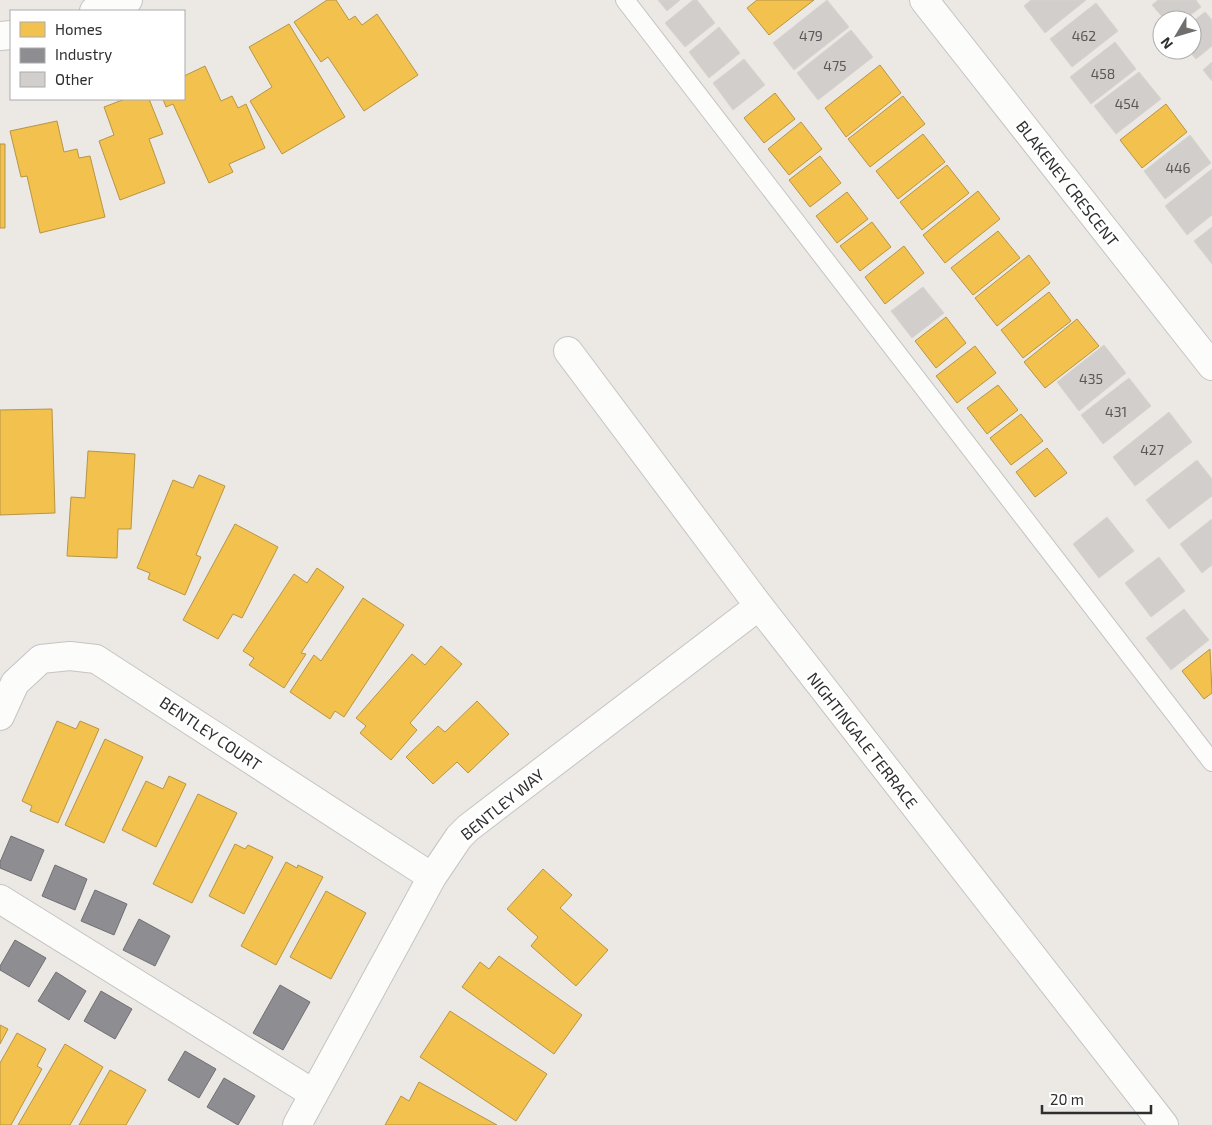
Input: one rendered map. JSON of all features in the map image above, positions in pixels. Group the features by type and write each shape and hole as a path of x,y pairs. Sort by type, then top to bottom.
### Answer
{"street":[{"path":"97,10 128,0"},
{"name":"BLAKENEY CRESCENT","path":"924,0 1212,366"},
{"name":"NIGHTINGALE TERRACE","path":"568,350 758,606 1164,1125"},
{"name":"BENTLEY WAY","path":"296,1125 432,877 459,837 468,828 758,606"},
{"name":"BENTLEY COURT","path":"0,716 15,682 41,659 70,656 96,659 432,877"},
{"path":"0,899 314,1094"}],"lane":[{"path":"625,0 1212,762"}],"building: Homes":[{"path":"327,0 336,0 349,20 355,16 362,25 377,14 418,75 364,111 328,57 321,62 294,22"},
{"path":"757,0 814,0 769,35 747,8"},
{"path":"289,24 345,117 282,154 250,101 272,87 249,47"},
{"path":"880,65 901,93 846,137 825,108"},
{"path":"205,66 221,101 232,96 238,108 246,104 265,148 229,164 233,172 209,183 173,104 166,107 163,100 185,100 185,76"},
{"path":"775,93 795,119 764,143 744,118"},
{"path":"903,96 925,124 870,167 848,139"},
{"path":"122,100 149,100 163,134 149,139 165,183 120,200 99,141 114,135 104,107"},
{"path":"1166,104 1187,132 1142,168 1120,140"},
{"path":"57,121 64,152 77,149 79,158 90,156 105,217 40,233 27,176 21,177 10,131"},
{"path":"801,122 822,149 789,175 768,149"},
{"path":"923,134 945,162 898,199 876,171"},
{"path":"0,144 5,144 5,228 0,228"},
{"path":"820,156 841,183 810,207 789,180"},
{"path":"947,165 969,193 922,230 900,202"},
{"path":"978,191 1000,219 945,263 923,235"},
{"path":"847,192 868,219 837,243 816,216"},
{"path":"872,222 891,247 860,271 840,246"},
{"path":"998,231 1020,258 973,295 951,268"},
{"path":"904,246 924,273 885,304 865,277"},
{"path":"1029,255 1050,283 997,326 975,298"},
{"path":"1049,292 1071,321 1023,358 1001,330"},
{"path":"946,317 966,343 936,368 915,341"},
{"path":"1077,319 1099,346 1045,388 1024,362"},
{"path":"975,346 996,373 957,403 936,376"},
{"path":"998,385 1018,410 987,434 967,408"},
{"path":"52,409 55,513 0,515 0,410"},
{"path":"1021,414 1043,441 1011,465 990,438"},
{"path":"1047,448 1067,473 1035,497 1016,472"},
{"path":"88,451 135,454 131,529 118,529 117,558 67,556 71,497 85,498"},
{"path":"199,475 225,486 196,555 201,557 185,595 148,579 150,573 137,568 173,480 193,488"},
{"path":"235,524 278,547 242,618 233,614 218,639 183,620"},
{"path":"317,568 344,587 301,653 306,654 284,688 249,665 254,658 243,651 294,574 307,583"},
{"path":"363,598 404,625 344,717 335,711 330,719 290,692 314,655 321,661"},
{"path":"441,646 462,664 410,723 417,730 391,760 360,733 366,726 356,718 412,654 425,665"},
{"path":"1210,649 1212,693 1204,699 1182,671"},
{"path":"477,701 509,734 468,773 457,762 433,784 406,757 438,726 445,732"},
{"path":"57,721 76,729 80,721 99,729 58,823 30,811 32,806 22,801"},
{"path":"105,739 143,757 104,843 65,825"},
{"path":"169,776 186,784 156,847 122,830 146,781 163,789"},
{"path":"198,794 237,813 192,903 153,884"},
{"path":"235,844 245,849 248,845 273,857 244,914 209,896"},
{"path":"286,862 297,868 298,865 323,877 276,965 241,946"},
{"path":"543,869 572,895 560,908 608,950 576,986 531,946 538,937 507,909"},
{"path":"326,891 366,913 331,979 290,957"},
{"path":"499,956 582,1015 554,1054 462,987 480,962 489,969"},
{"path":"450,1011 547,1074 516,1121 420,1057"},
{"path":"0,1025 8,1029 0,1044"},
{"path":"17,1033 46,1049 37,1066 42,1069 11,1125 0,1125 0,1063"},
{"path":"65,1044 103,1067 70,1125 18,1125"},
{"path":"110,1070 146,1090 126,1125 79,1125"},
{"path":"419,1082 497,1125 385,1125 401,1096 409,1101"}],"building: Industry":[{"path":"11,836 44,850 31,881 0,868 0,862"},
{"path":"55,865 87,879 75,910 42,896"},
{"path":"95,890 127,904 114,935 81,921"},
{"path":"139,919 170,936 155,966 123,950"},
{"path":"15,940 46,958 29,987 0,970 0,966"},
{"path":"56,972 86,991 69,1020 38,1001"},
{"path":"280,985 310,1002 283,1050 253,1033"},
{"path":"101,991 132,1009 115,1039 84,1021"},
{"path":"185,1051 216,1069 199,1098 168,1080"},
{"path":"224,1078 255,1096 238,1125 207,1107"}],"building: Other":[{"path":"658,0 680,0 667,11"},
{"path":"693,0 697,0 715,23 685,47 665,23"},
{"path":"827,0 849,27 794,70 773,43"},
{"path":"1031,0 1086,0 1045,33 1024,6"},
{"path":"1158,0 1196,0 1201,7 1197,10 1156,10 1152,5"},
{"path":"1096,3 1118,31 1072,67 1050,39"},
{"path":"1205,12 1212,20 1212,46 1202,54 1202,14"},
{"path":"719,27 740,53 709,78 689,52"},
{"path":"851,30 873,57 818,100 797,73"},
{"path":"1115,42 1136,69 1091,104 1070,77"},
{"path":"744,59 765,85 733,110 713,83"},
{"path":"1212,62 1212,81 1203,70"},
{"path":"1139,72 1161,99 1116,134 1094,106"},
{"path":"1190,135 1211,163 1165,199 1144,171"},
{"path":"1212,169 1212,215 1187,235 1165,206"},
{"path":"1212,227 1212,264 1194,241"},
{"path":"923,287 944,313 912,338 891,311"},
{"path":"1104,345 1126,373 1079,411 1057,382"},
{"path":"1129,378 1151,406 1103,444 1081,415"},
{"path":"1169,412 1192,442 1135,486 1113,457"},
{"path":"1197,460 1212,479 1212,496 1169,529 1146,500"},
{"path":"1107,517 1134,551 1099,578 1073,544"},
{"path":"1212,519 1212,565 1202,573 1180,544"},
{"path":"1159,557 1185,591 1151,617 1125,583"},
{"path":"1184,609 1209,640 1171,670 1146,638"}]}
